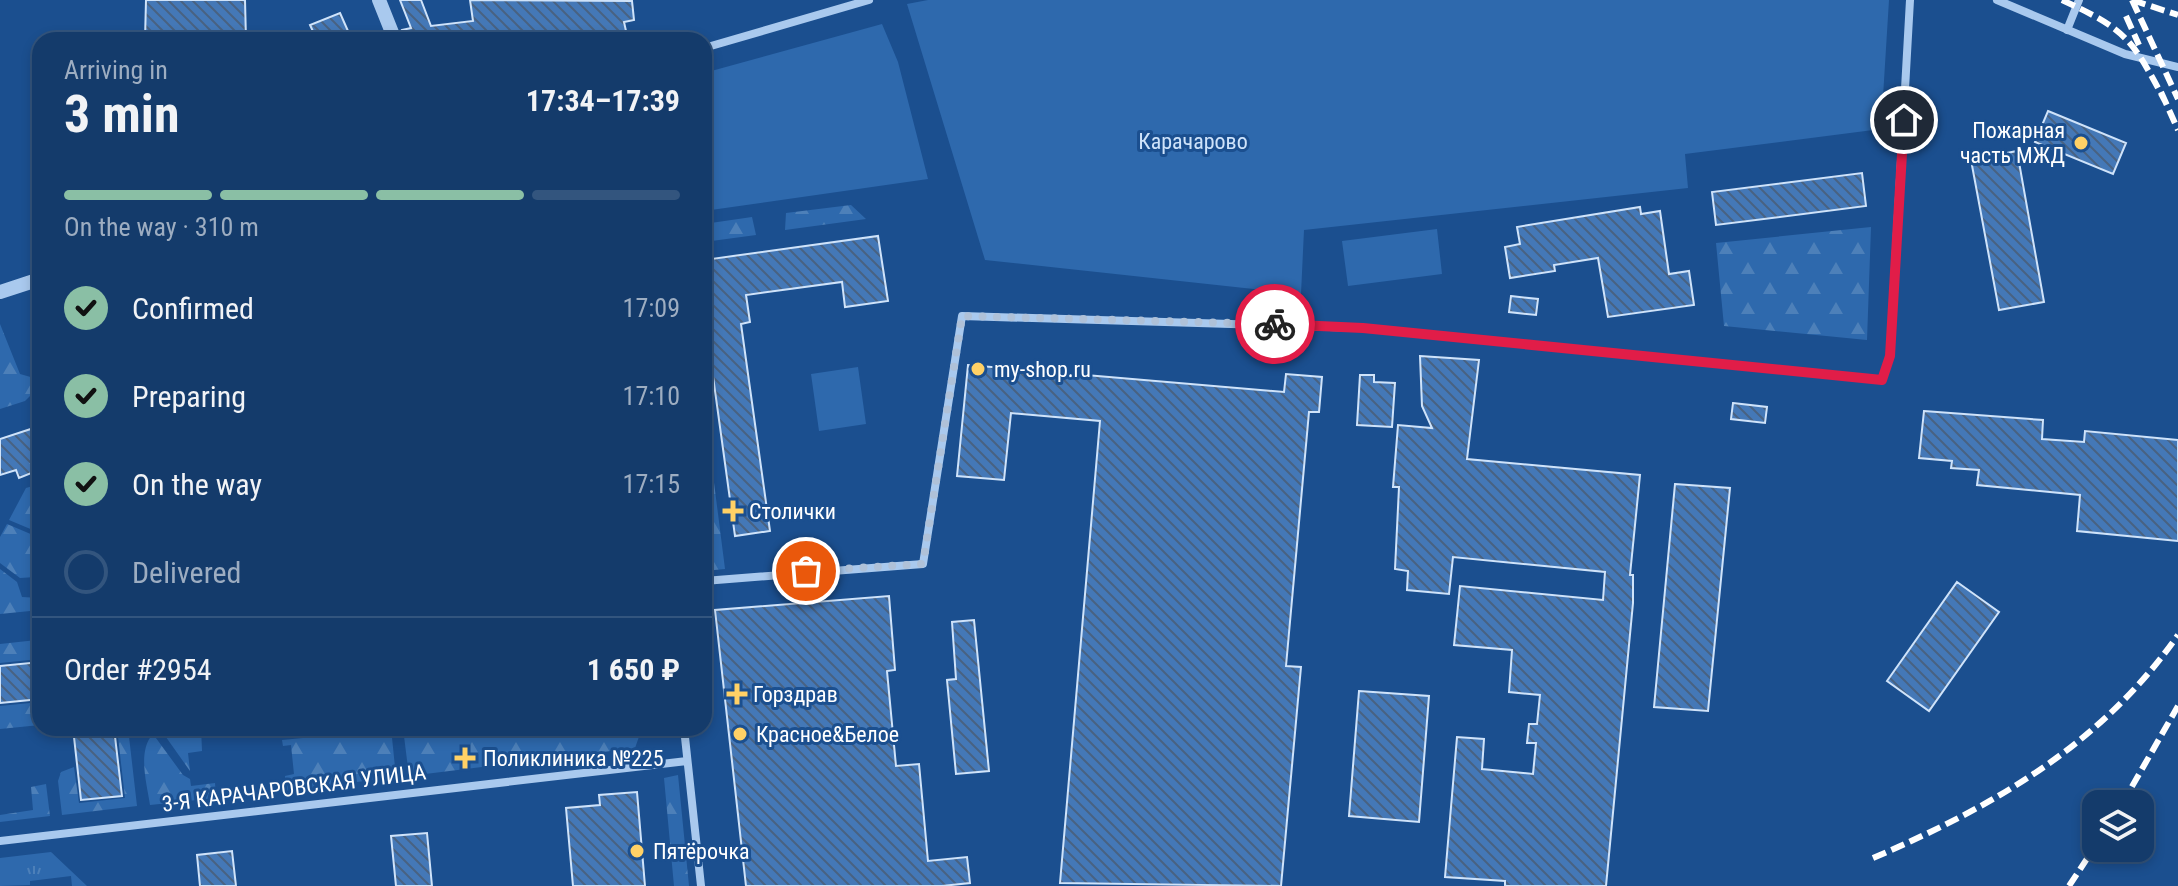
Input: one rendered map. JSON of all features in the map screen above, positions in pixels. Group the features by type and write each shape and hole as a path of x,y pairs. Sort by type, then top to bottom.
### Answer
{"street":[{"path":"379,0 392,32"},
{"path":"712,46 869,0"},
{"path":"712,580 923,564 962,316 1363,328 1882,380 1890,356 1910,0"},
{"path":"1997,0 2125,54 2178,67"},
{"path":"2067,30 2079,0"},
{"path":"0,292 32,282"},
{"path":"685,736 701,886"},
{"name":"3-Я КАРАЧАРОВСКАЯ УЛИЦА","path":"0,841 687,761"}],"green space":[{"name":"Карачарово","path":"928,0 1889,0 1881,129 1685,154 1688,188 1304,230 1301,294 985,260 907,4"},
{"path":"882,24 898,62 928,179 712,210 712,71"},
{"path":"851,205 866,219 785,230 786,213"},
{"path":"752,217 756,235 712,241 712,223"},
{"path":"1871,227 1867,340 1724,326 1716,243"},
{"path":"1437,229 1442,274 1348,286 1342,241"},
{"path":"0,324 20,374 32,377 32,394 25,401 0,409"},
{"path":"858,367 866,424 819,431 811,374"},
{"path":"712,467 725,569 712,570"},
{"path":"32,486 32,530 9,520 26,488"},
{"path":"7,524 32,535 32,577 20,578 0,563 0,537"},
{"path":"0,569 17,582 22,597 32,598 32,611 0,614"},
{"path":"32,641 32,660 0,663 0,644"},
{"path":"32,703 32,726 0,729 0,706"},
{"path":"118,736 129,736 137,806 62,815 58,781 61,772 74,767 79,803 125,798"},
{"path":"154,736 183,775 190,779 191,786 215,783 216,798 150,805 144,758 148,741"},
{"path":"165,736 201,736 202,751 188,753 190,771"},
{"path":"324,736 392,736 396,777 286,791 285,776 294,774 291,745 283,746 282,740"},
{"name":"Поликлиника №225","path":"404,736 639,736 635,748 409,776"},
{"path":"678,775 689,886 674,886 664,778"},
{"path":"46,784 50,816 0,822 0,815 33,810 31,787"},
{"path":"51,852 87,886 72,886 71,876 30,881 30,885 0,886 0,858"}],"building":[{"path":"146,0 245,0 246,32 145,32"},
{"path":"400,0 421,0 431,26 473,21 470,0 632,1 634,20 624,22 626,32 403,32 411,28"},
{"path":"340,13 348,32 313,32 310,25"},
{"name":"Пожарная часть МЖД","path":"2048,111 2126,143 2113,174 2035,142"},
{"path":"2017,151 2044,302 1999,310 1971,160"},
{"path":"1862,173 1866,206 1716,225 1712,192"},
{"path":"1640,207 1641,214 1660,211 1669,274 1689,271 1694,305 1608,317 1598,258 1554,265 1555,271 1510,278 1505,247 1520,244 1517,227"},
{"path":"878,236 888,301 845,307 842,282 746,295 750,322 741,324 770,531 735,536 712,369 712,259"},
{"path":"1511,296 1538,299 1536,315 1509,312"},
{"path":"1420,356 1479,360 1467,459 1640,475 1630,575 1633,575 1633,603 1606,886 1505,886 1505,881 1445,877 1457,737 1484,739 1482,769 1533,774 1536,743 1527,743 1529,724 1537,724 1540,695 1509,692 1512,650 1454,645 1460,586 1603,600 1605,572 1453,557 1449,594 1407,590 1408,571 1395,569 1399,487 1393,487 1398,425 1432,428 1422,406"},
{"path":"968,365 1284,392 1286,374 1322,377 1319,412 1309,412 1286,666 1301,667 1281,886 1060,883 1100,421 1011,413 1004,480 957,476"},
{"path":"1360,375 1374,375 1374,382 1395,383 1392,427 1357,425"},
{"path":"1733,403 1767,407 1765,423 1731,419"},
{"path":"1924,411 2043,420 2042,439 2084,442 2085,431 2178,440 2178,541 2077,531 2080,495 1977,485 1979,470 1951,468 1952,461 1919,458"},
{"path":"32,429 32,473 19,478 16,470 0,475 0,439"},
{"path":"1675,484 1730,488 1708,711 1654,707"},
{"path":"1957,582 1999,612 1929,711 1887,681"},
{"path":"889,596 895,670 887,671 896,766 919,764 928,861 967,857 970,883 942,886 746,886 715,610"},
{"path":"974,620 989,771 956,774 947,680 956,679 952,622"},
{"path":"32,663 32,700 0,703 0,666"},
{"path":"1359,691 1429,696 1419,822 1349,816"},
{"path":"74,736 115,736 122,796 81,800"},
{"path":"637,792 645,886 573,886 566,808 600,805 599,795"},
{"path":"427,833 432,886 396,886 391,836"},
{"path":"232,851 236,886 200,886 197,855"}],"railway":[{"path":"2062,0 2101,20 2126,38 2165,101"},
{"path":"2132,0 2178,99"},
{"path":"2132,0 2178,15"},
{"path":"2126,16 2139,45"},
{"path":"2161,92 2178,130"},
{"path":"1873,858 1961,817 2042,768 2115,709 2148,674 2178,635"},
{"path":"2130,790 2178,706"},
{"path":"2069,886 2085,862"}],"way so far":[{"path":"806,571 923,564 955,379 962,316 1275,324"}],"place":[{"name":"Пожарная часть МЖД","path":"2081,143"},
{"name":"my-shop.ru","path":"978,369"},
{"name":"Столички","path":"733,511"},
{"name":"Горздрав","path":"737,694"},
{"name":"Красное&Белое","path":"740,734"},
{"name":"Поликлиника №225","path":"465,758"},
{"name":"Пятёрочка","path":"637,851"}],"route":[{"path":"1275,324 1363,328 1882,380 1890,356 1904,120"}]}
